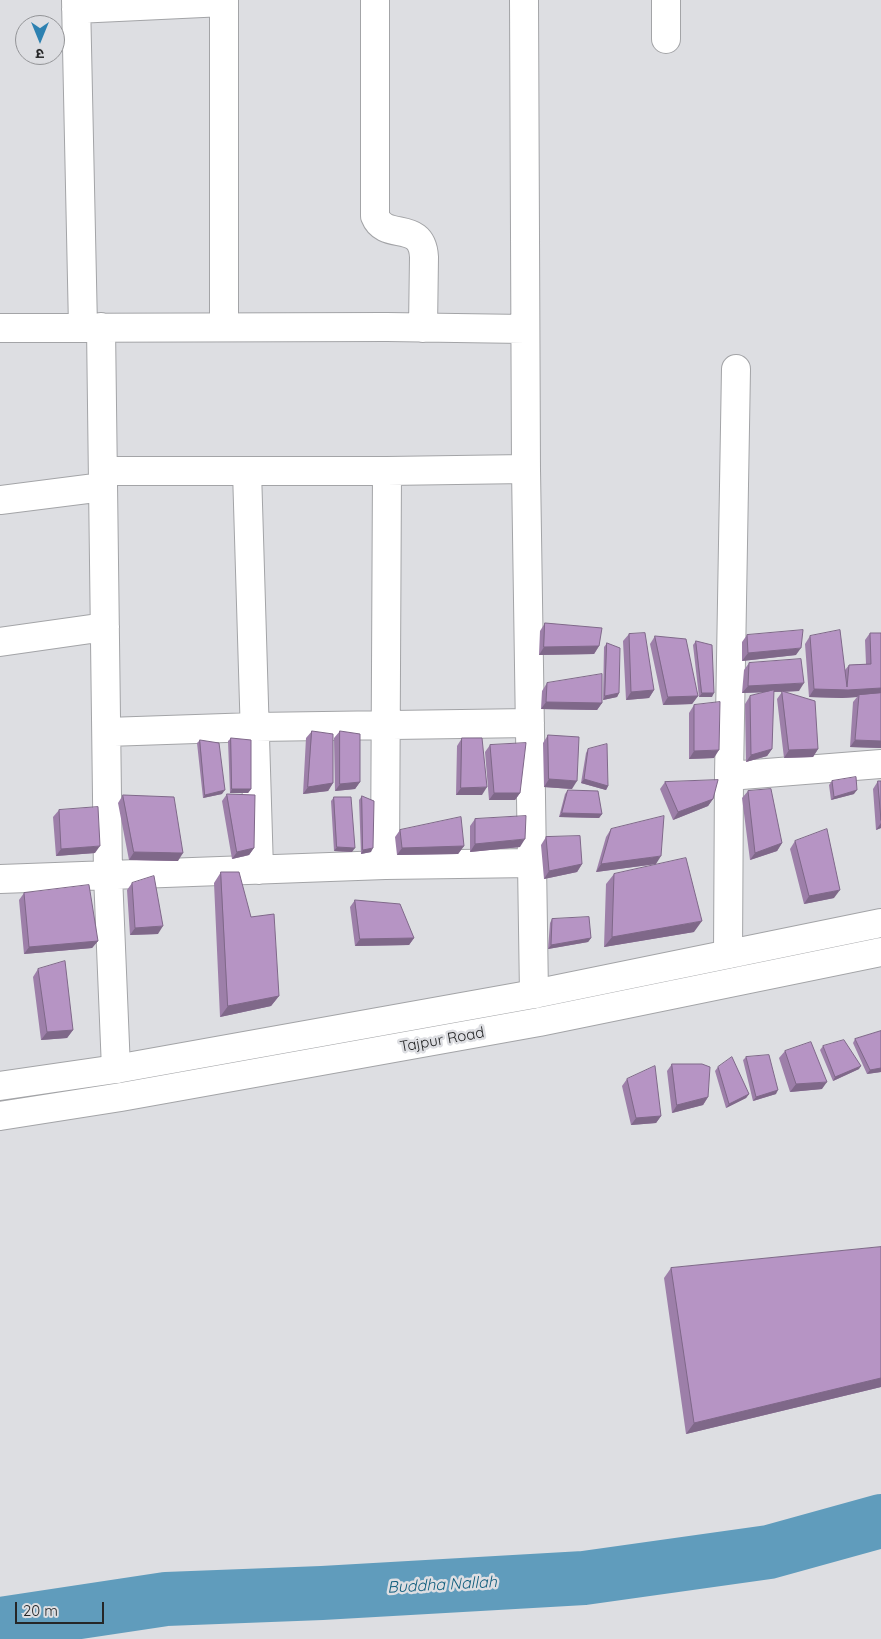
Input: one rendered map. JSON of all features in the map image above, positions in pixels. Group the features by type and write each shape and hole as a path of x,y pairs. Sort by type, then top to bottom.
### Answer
{"street":[{"path":"375,0 375,216 383,227 415,236 424,249 423,328"},
{"path":"524,0 526,469 534,994"},
{"path":"666,0 666,40"},
{"path":"116,1069 108,875 103,479 92,327 76,4 224,1 224,327"},
{"path":"0,328 526,329"},
{"path":"728,954 736,369"},
{"path":"0,500 103,479 247,471 526,469"},
{"path":"247,471 259,870"},
{"path":"385,865 387,471"},
{"path":"0,642 106,627"},
{"path":"107,732 255,727 530,723"},
{"path":"729,776 881,764"},
{"path":"0,879 385,865 532,863"},
{"name":"Tajpur Road","path":"0,1086 116,1069 534,994 881,923"},
{"name":"Tajpur Road","path":"0,1116 121,1097 483,1032 881,952"},
{"path":"478,1004 483,1032"}],"building":[{"path":"545,623 602,628 599,646 544,647"},
{"path":"803,630 801,648 748,653 747,635"},
{"path":"840,630 847,687 849,665 871,664 870,633 881,633 881,688 848,690 814,689 810,636"},
{"path":"645,633 654,690 631,692 629,634"},
{"path":"655,636 686,639 698,696 668,697"},
{"path":"696,641 712,645 714,693 702,693"},
{"path":"607,643 620,648 619,693 605,696"},
{"path":"801,659 804,683 748,686 749,663"},
{"path":"602,674 602,703 546,702 547,683"},
{"path":"774,690 772,749 751,755 750,696"},
{"path":"782,691 815,701 818,749 789,750"},
{"path":"881,693 881,741 855,740 859,695"},
{"path":"720,702 719,750 694,751 694,705"},
{"path":"312,731 333,734 333,783 308,787"},
{"path":"340,731 360,734 360,782 340,784"},
{"path":"548,735 579,737 577,781 549,779"},
{"path":"231,738 251,740 251,789 232,789"},
{"path":"462,738 482,738 487,787 461,788"},
{"path":"200,740 219,743 225,790 205,795"},
{"path":"526,743 520,793 494,793 490,745"},
{"path":"607,744 608,786 584,779 588,749"},
{"path":"856,777 857,790 834,797 832,781"},
{"path":"718,780 713,799 678,812 665,782"},
{"path":"878,781 881,781 881,820"},
{"path":"771,789 782,843 755,853 748,791"},
{"path":"568,790 598,791 602,814 562,813"},
{"path":"227,794 255,795 254,848 237,852"},
{"path":"123,795 174,797 183,853 134,852"},
{"path":"362,796 374,801 373,848 363,850"},
{"path":"334,797 351,797 355,848 337,847"},
{"path":"98,807 100,846 61,849 59,810"},
{"path":"526,816 525,839 475,844 475,819"},
{"path":"664,816 661,856 601,864 611,829"},
{"path":"461,817 464,846 402,848 400,830"},
{"path":"827,829 840,890 809,896 795,841"},
{"path":"580,836 582,864 549,871 546,837"},
{"path":"686,858 702,921 612,937 614,874"},
{"path":"221,872 239,872 251,917 274,914 279,996 228,1006"},
{"path":"154,876 163,926 135,928 132,883"},
{"path":"89,885 98,941 29,947 24,893"},
{"path":"355,900 400,904 414,938 360,939"},
{"path":"589,917 591,938 551,945 552,919"},
{"path":"65,961 73,1030 47,1032 38,969"},
{"path":"881,1031 881,1068 870,1070 855,1039"},
{"path":"844,1040 861,1066 835,1077 823,1046"},
{"path":"811,1042 827,1082 796,1084 785,1051"},
{"path":"769,1055 778,1090 756,1097 746,1057"},
{"path":"732,1057 749,1094 729,1104 718,1067"},
{"path":"672,1064 702,1064 710,1067 708,1097 677,1105"},
{"path":"655,1066 661,1116 636,1118 627,1079"},
{"path":"881,1247 881,1378 694,1423 671,1268"}],"waterway":[{"name":"Buddha Nallah","path":"0,1624 166,1599 322,1593 584,1578 769,1552 881,1521"}]}
